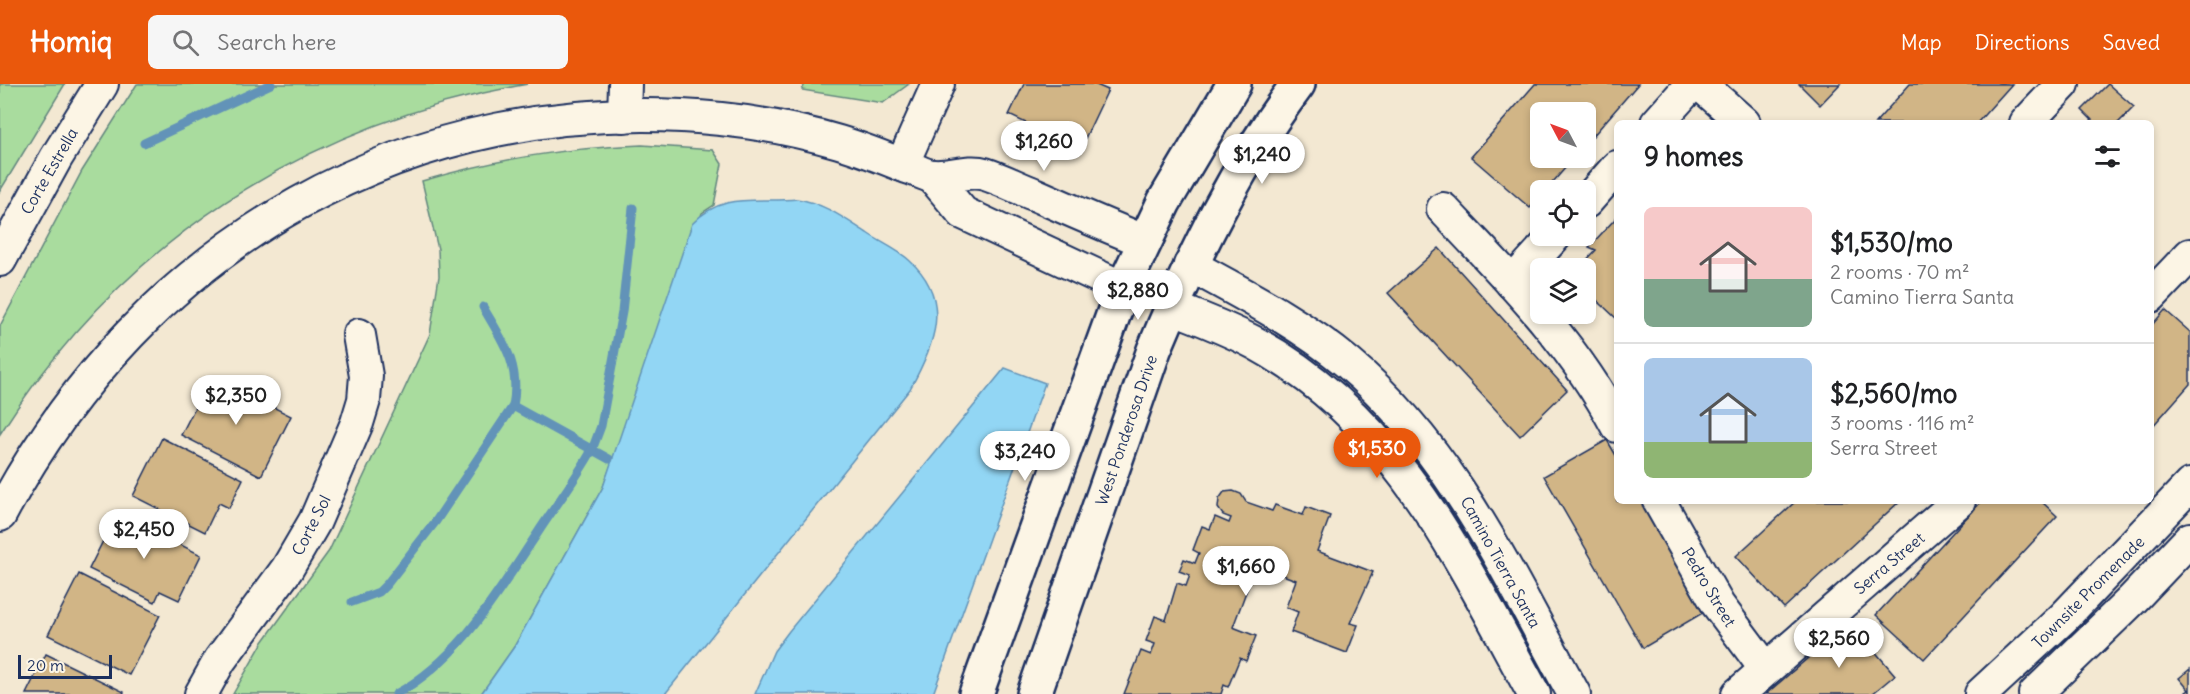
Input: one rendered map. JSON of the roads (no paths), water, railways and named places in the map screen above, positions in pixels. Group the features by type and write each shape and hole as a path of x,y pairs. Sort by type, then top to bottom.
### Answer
{"main road":[{"path":"976,694 1123,288 1144,241 1206,127 1234,84"},
{"name":"West Ponderosa Drive","path":"1034,694 1171,307 1190,265 1250,155 1299,84"},
{"path":"1144,241 1190,265"},
{"path":"1123,288 1171,307"}],"street":[{"name":"Corte Estrella","path":"0,260 56,158 102,84"},
{"path":"624,116 625,84"},
{"path":"902,165 938,84"},
{"path":"1660,120 1692,84"},
{"path":"1700,84 1741,120"},
{"path":"2029,120 2063,84"},
{"path":"0,515 23,472 55,422 91,374 131,330 175,289 222,252 272,219 324,190 379,166 435,146 549,121 624,116 677,116 782,128 838,142 932,176 982,172 1144,241"},
{"path":"1596,191 1614,170"},
{"path":"932,176 963,213 1123,288"},
{"path":"1443,208 1574,355 1614,421"},
{"path":"1512,283 1546,246"},
{"path":"2154,293 2189,257"},
{"name":"Camino Tierra Santa","path":"1190,265 1275,311 1313,336 1348,363 1414,427 1469,503 1574,694"},
{"path":"1171,307 1226,328 1292,367 1325,392 1385,449 1438,522 1534,694"},
{"name":"Corte Sol","path":"201,694 220,660 287,569 315,521 357,423 364,400 365,366 359,335"},
{"name":"Townsite Promenade","path":"1981,694 2064,617 2190,485"},
{"name":"Pedro Street","path":"1661,504 1718,605 1765,668"},
{"name":"Serra Street","path":"1738,694 1765,668 1956,504"},
{"path":"2035,694 2131,601 2190,539"}],"water":[{"path":"797,199 816,204 842,217 904,256 923,275 932,291 935,323 926,356 910,389 665,694 481,694 514,647 603,487 692,224 716,207 728,203"},
{"path":"1005,368 1045,383 933,694 755,694 774,651 789,631"}],"waterway":[{"path":"144,143 271,84"},
{"path":"396,694 440,662 476,623 507,580 592,450 601,426 622,312 633,208"},
{"path":"352,602 379,592 387,584 436,521 513,406 515,391 512,365 483,307"},
{"path":"513,406 609,459"}]}
